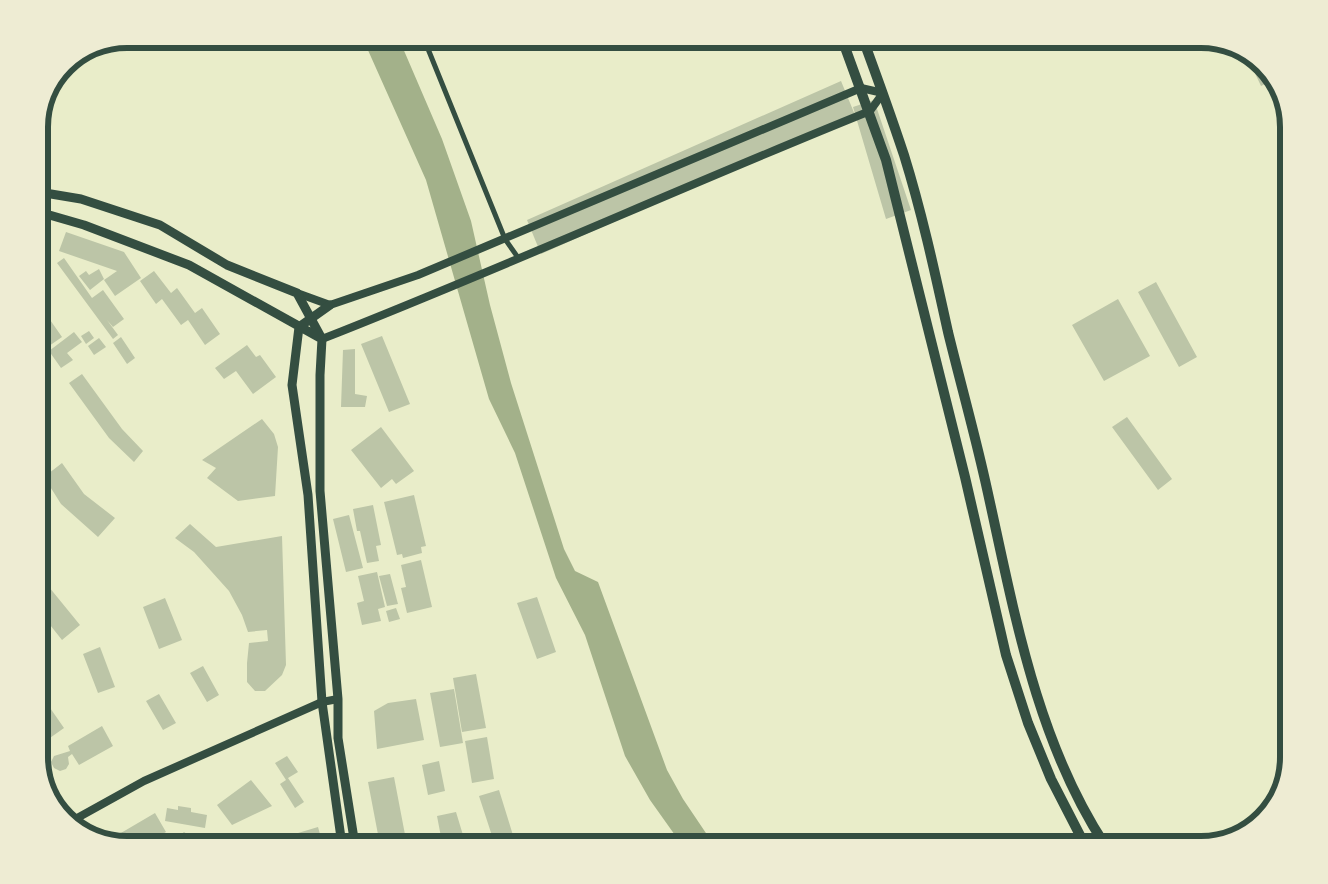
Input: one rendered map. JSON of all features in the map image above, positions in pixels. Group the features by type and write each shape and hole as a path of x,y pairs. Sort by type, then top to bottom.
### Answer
{"main road":[{"path":"845,48 870,111 886,160 965,477 1006,654 1031,731 1052,780 1080,836"},
{"path":"866,48 904,156 931,256 1018,626 1047,722 1084,809 1100,836"},
{"path":"48,194 81,199 160,225 227,265 297,293 322,340 320,375 320,491 338,699 338,738 354,836"},
{"path":"48,215 84,225 189,265 322,340"},
{"path":"330,305 310,317 299,327 292,385 308,495 322,702 341,836"}],"street":[{"path":"428,48 505,239 519,259"},
{"path":"297,293 330,305 418,275 861,88 883,93 870,111 442,292 322,340"},
{"path":"76,819 144,781 322,702 338,699"}],"shaded area":[{"path":"367,48 403,48 442,139 471,221 490,305 511,383 564,549 575,571 598,582 667,770 683,799 708,836 676,836 650,800 625,756 585,635 556,578 515,453 489,399 426,180"}],"building":[{"path":"1251,65 1267,83 1261,86"},
{"path":"841,81 855,115 541,254 527,220"},
{"path":"874,100 911,210 886,219 853,107"},
{"path":"66,232 124,252 141,278 115,296 104,280 117,271 59,251"},
{"path":"64,258 92,298 103,290 124,319 113,327 107,320 118,335 113,339 57,263"},
{"path":"99,269 104,279 90,290 79,276 86,271 89,275"},
{"path":"154,271 171,293 177,288 195,313 202,308 220,334 205,345 188,320 181,325 162,299 156,304 140,281"},
{"path":"1156,282 1197,357 1179,367 1138,292"},
{"path":"1118,299 1150,356 1104,381 1072,325"},
{"path":"48,317 62,337 49,346 48,345"},
{"path":"89,331 94,338 86,344 81,336"},
{"path":"74,332 82,342 67,353 73,360 61,368 49,351"},
{"path":"382,336 410,404 389,412 361,344"},
{"path":"121,337 135,358 127,364 113,343"},
{"path":"99,338 106,347 94,355 88,346"},
{"path":"247,345 256,357 260,355 276,377 253,394 236,371 224,379 215,368"},
{"path":"355,349 355,394 367,396 365,407 341,407 343,350"},
{"path":"82,374 122,429 143,451 134,462 109,438 69,383"},
{"path":"1127,417 1172,479 1158,490 1112,427"},
{"path":"262,419 274,434 278,447 275,496 238,501 207,478 216,468 202,460"},
{"path":"381,427 414,471 396,484 392,479 381,488 351,450"},
{"path":"62,463 84,494 115,518 98,537 61,504 48,483 48,474"},
{"path":"414,495 426,546 421,547 422,553 403,558 402,554 397,555 384,502"},
{"path":"373,505 381,545 376,546 379,561 367,563 360,531 357,531 353,509"},
{"path":"349,515 363,568 346,572 333,519"},
{"path":"190,524 216,547 282,536 286,665 282,675 265,691 255,691 247,682 247,663 249,643 268,641 267,630 248,632 242,615 229,591 194,552 175,538"},
{"path":"421,560 432,607 407,613 401,588 406,587 401,565"},
{"path":"377,572 385,607 378,609 381,621 362,625 357,603 364,601 358,576"},
{"path":"390,574 398,604 387,606 379,576"},
{"path":"48,588 80,625 62,640 48,622"},
{"path":"537,597 556,652 537,659 517,603"},
{"path":"165,598 182,640 159,649 143,607"},
{"path":"396,608 400,619 389,622 386,611"},
{"path":"100,647 115,687 98,693 83,654"},
{"path":"203,666 219,695 207,702 190,673"},
{"path":"476,674 486,728 462,732 453,678"},
{"path":"454,689 463,743 440,747 430,693"},
{"path":"159,694 176,723 163,730 146,701"},
{"path":"416,699 424,740 377,749 374,711 388,703"},
{"path":"48,705 64,728 48,739"},
{"path":"102,726 113,746 79,765 72,754 68,757 69,764 66,769 60,771 54,768 51,762 54,756 70,751 68,746"},
{"path":"487,737 494,779 472,783 465,741"},
{"path":"287,756 298,772 288,778 304,802 295,808 280,784 286,780 275,763"},
{"path":"439,761 445,791 428,795 422,765"},
{"path":"394,777 405,836 378,836 368,782"},
{"path":"251,780 272,806 232,825 217,805"},
{"path":"499,790 513,836 492,836 479,796"},
{"path":"178,806 191,808 191,812 207,815 205,828 165,821 167,808 178,810"},
{"path":"456,812 463,836 441,836 437,816"},
{"path":"155,813 166,832 159,836 116,836"},
{"path":"318,827 320,836 299,836 298,833"},
{"path":"184,832 190,836 179,836"},
{"path":"200,833 209,836 196,836"}]}
